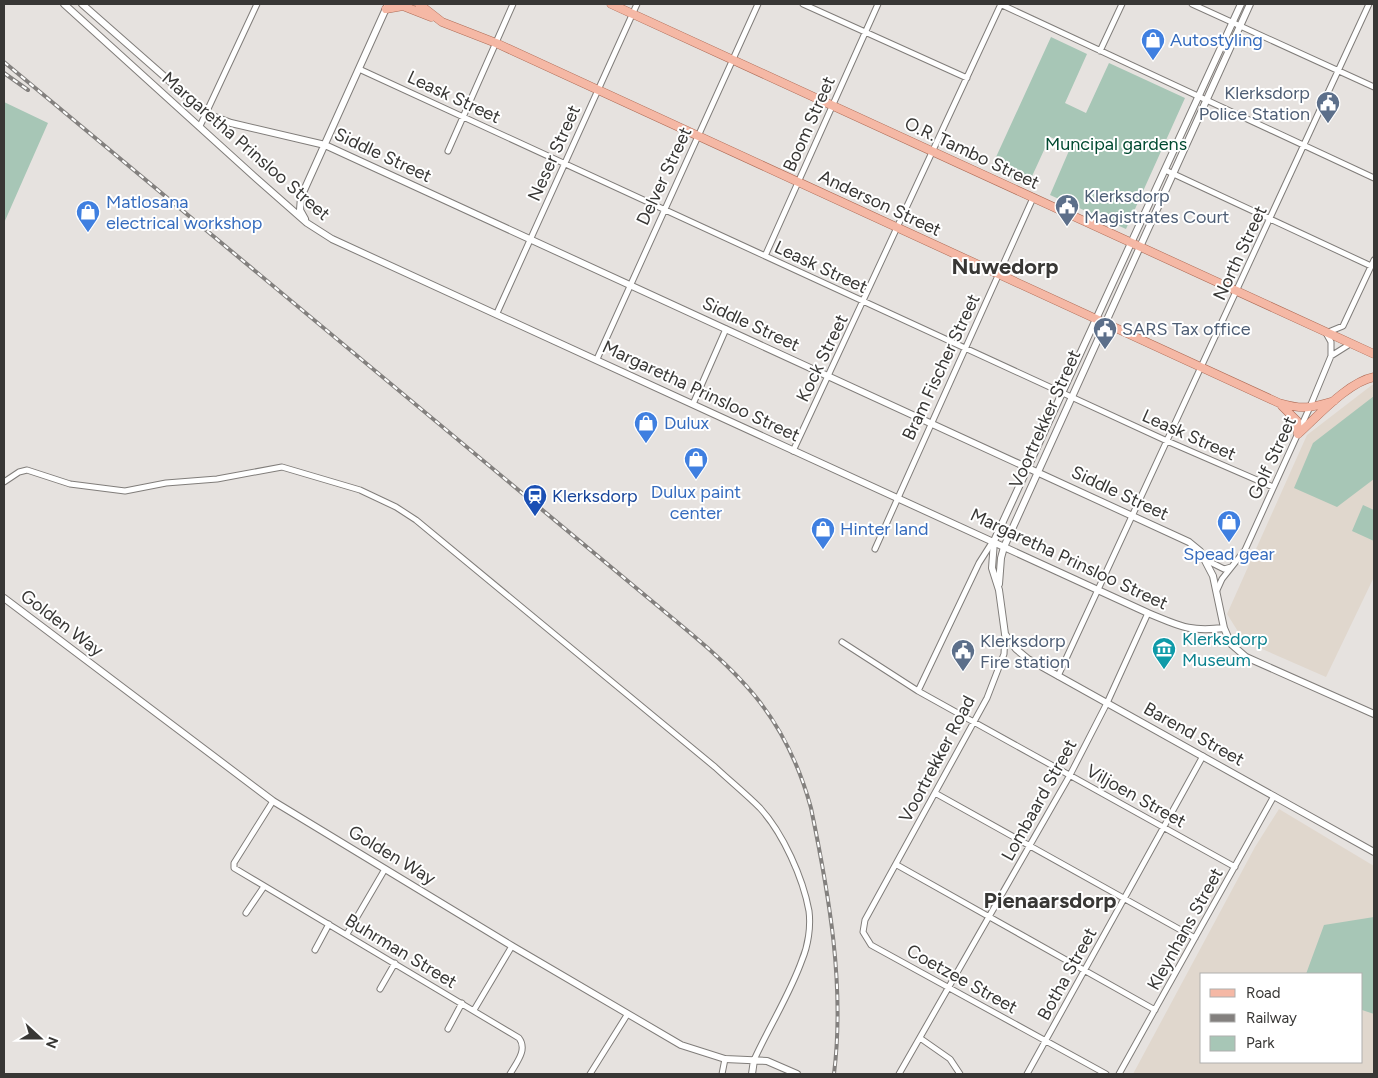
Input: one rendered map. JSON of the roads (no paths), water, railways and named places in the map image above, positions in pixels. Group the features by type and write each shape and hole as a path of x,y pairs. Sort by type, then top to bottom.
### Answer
{"main road":[{"name":"O.R. Tambo Street","path":"611,4 1374,354"},
{"name":"Anderson Street","path":"421,5 442,22 496,42 1279,404 1298,409 1309,409 1334,401"},
{"path":"386,7 403,6 442,22"},
{"path":"1298,434 1334,401 1366,378 1374,377"},
{"path":"1279,404 1294,415 1298,421 1298,434"}],"street":[{"name":"Margaretha Prinsloo Street","path":"64,4 307,223 332,239 497,313 793,451 898,496 1148,613 1185,628 1198,631 1224,628"},
{"name":"Margaretha Prinsloo Street","path":"82,4 207,114"},
{"path":"200,126 257,4"},
{"path":"448,151 513,4"},
{"name":"Neser Street","path":"497,313 637,4"},
{"name":"Delver Street","path":"597,359 758,4"},
{"path":"803,4 967,78"},
{"name":"Boom Street","path":"765,256 878,4"},
{"path":"1000,4 1374,178"},
{"name":"Kock Street","path":"793,451 934,152 1000,4"},
{"path":"1100,51 1122,4"},
{"path":"1192,4 1374,87"},
{"name":"Voortrekker Street","path":"994,541 1241,4"},
{"name":"Voortrekker Street","path":"1004,547 1250,4"},
{"name":"North Street","path":"1058,676 1370,4"},
{"path":"307,223 300,210 301,197 386,7"},
{"name":"Leask Street","path":"359,69 1167,441 1273,487"},
{"name":"Siddle Street","path":"207,114 230,123 325,145 1189,542 1200,551 1206,560 1217,590 1224,628"},
{"path":"1165,170 1372,266"},
{"name":"Bram Fischer Street","path":"874,549 1033,198"},
{"path":"1331,356 1331,342 1326,333 1343,326 1374,260"},
{"path":"693,404 726,329"},
{"path":"1331,356 1350,344"},
{"name":"Golf Street","path":"1217,590 1245,550 1331,356"},
{"path":"4,482 19,472 27,470 70,484 125,491 166,483 217,479 282,467 360,490 396,507 416,520 715,767 761,809 775,827 789,852 802,889 809,912 809,932 802,961 754,1060 752,1074"},
{"path":"918,691 979,563 994,541"},
{"name":"Voortrekker Road","path":"863,932 865,920 997,676 1004,654 1006,634 999,590 992,568 994,541"},
{"name":"Voortrekker Road","path":"999,590 1001,558 1004,547"},
{"path":"1206,560 1224,569 1232,566"},
{"name":"Golden Way","path":"4,598 273,801 512,946 681,1046 725,1059 776,1063 797,1074"},
{"name":"Lombaard Street","path":"899,1074 1070,774 1107,703 1148,613"},
{"path":"1224,628 1231,644 1246,656 1374,714"},
{"name":"Barend Street","path":"1006,634 1016,649 1028,659 1374,852"},
{"name":"Viljoen Street","path":"842,642 918,691 1235,867"},
{"name":"Botha Street","path":"1027,1074 1165,828 1203,756"},
{"path":"935,793 1195,938"},
{"name":"Kleynhans Street","path":"1119,1074 1274,796"},
{"name":"Buhrman Street","path":"273,801 234,863 234,868 263,888 330,924 474,1010 521,1041 523,1052 510,1074"},
{"path":"896,865 1155,1010"},
{"path":"347,934 385,869"},
{"path":"246,913 263,888"},
{"path":"315,950 330,924"},
{"name":"Coetzee Street","path":"863,932 871,945 1106,1074"},
{"path":"474,1010 512,946"},
{"path":"380,989 395,963"},
{"path":"448,1029 462,1003"},
{"path":"591,1074 627,1015"},
{"path":"920,1038 950,1059 960,1074"},
{"path":"722,1074 725,1059"}],"railway":[{"path":"4,62 676,621 726,665 748,688 767,712 784,740 799,771 811,808 829,907 836,974 838,1007 834,1074"},
{"path":"4,73 28,90"}],"place":[{"name":"Autostyling","path":"1153,61"},
{"name":"Klerksdorp Police Station","path":"1328,124"},
{"name":"Klerksdorp Magistrates Court","path":"1067,227"},
{"name":"Matlosana electrical workshop","path":"88,233"},
{"name":"SARS Tax office","path":"1105,350"},
{"name":"Dulux","path":"646,444"},
{"name":"Dulux paint center","path":"696,480"},
{"name":"Klerksdorp","path":"535,517"},
{"name":"Spead gear","path":"1229,543"},
{"name":"Hinter land","path":"823,550"},
{"name":"Klerksdorp Museum","path":"1164,670"},
{"name":"Klerksdorp Fire station","path":"963,672"}],"district":[{"name":"Nuwedorp","path":"1005,266"},
{"name":"Pienaarsdorp","path":"1050,900"}],"park label":[{"name":"Muncipal gardens","path":"1116,144"}]}
